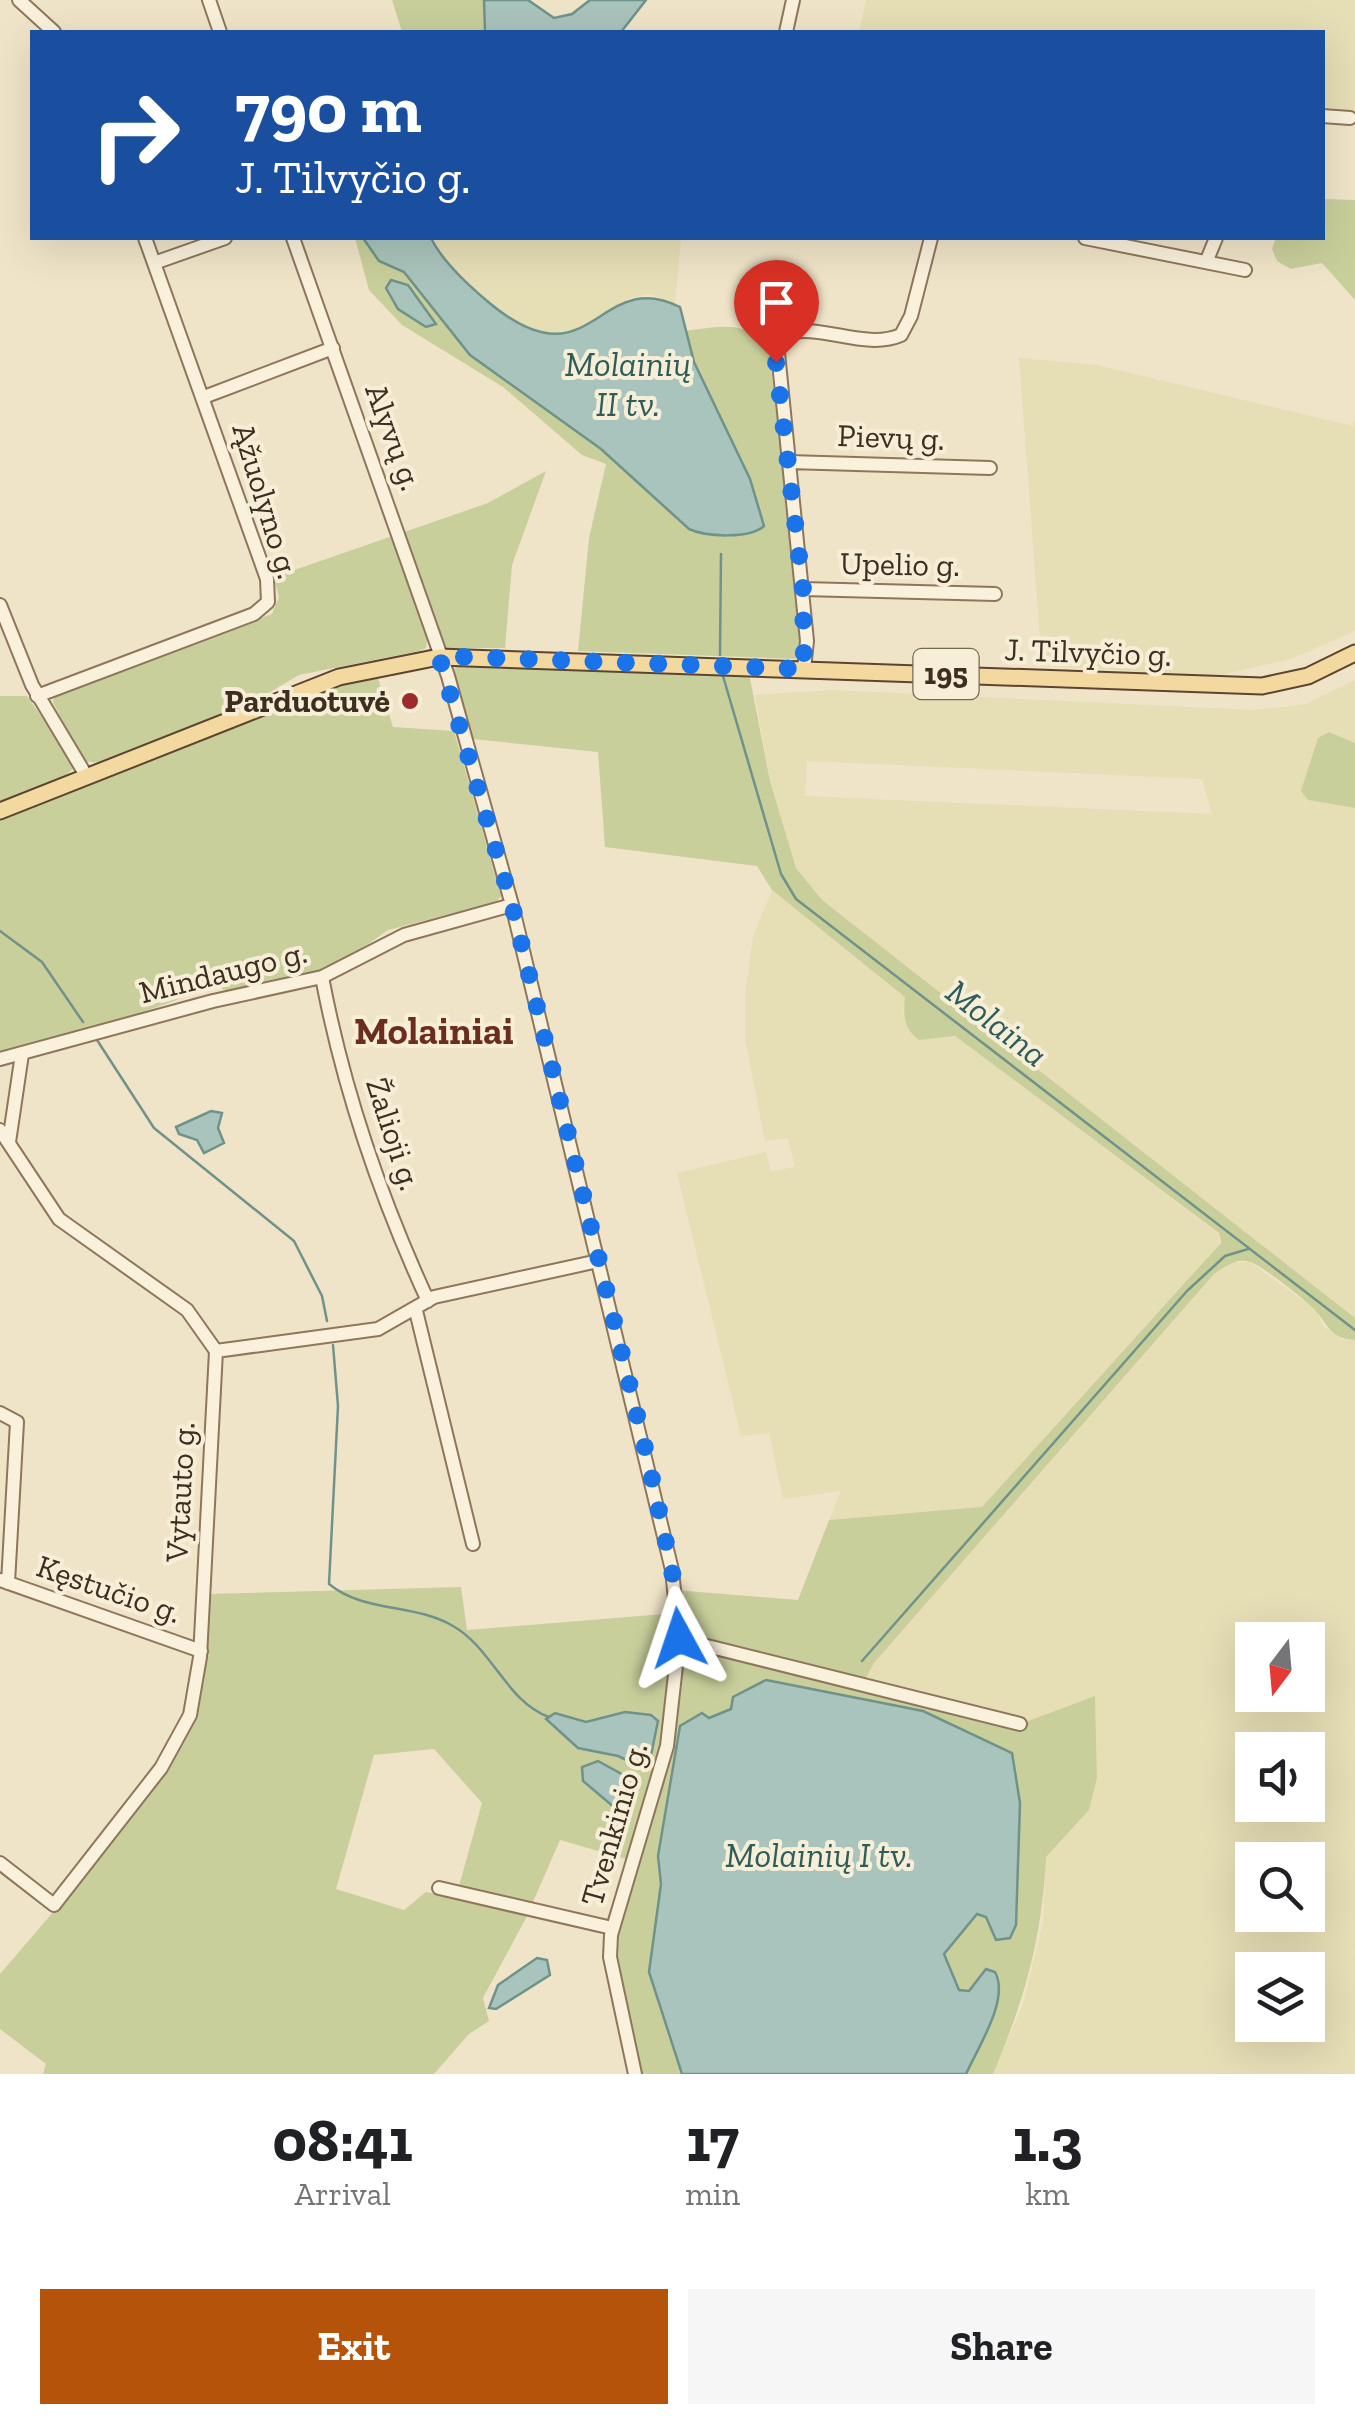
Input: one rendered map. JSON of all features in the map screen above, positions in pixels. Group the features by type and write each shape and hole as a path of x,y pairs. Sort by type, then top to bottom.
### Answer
{"main road":[{"name":"J. Tilvyčio g.","path":"0,811 339,678 439,656 1262,686 1308,676 1355,653"}],"street":[{"path":"18,0 52,30"},
{"path":"209,0 219,30"},
{"path":"786,30 793,0"},
{"path":"1325,116 1350,118"},
{"name":"Ąžuolyno g.","path":"38,696 254,614 268,602 266,579 146,240"},
{"path":"154,263 218,240"},
{"name":"Alyvų g.","path":"294,240 439,656"},
{"path":"804,669 803,589 776,362 780,338 799,331 874,339 901,334 907,326 930,240"},
{"path":"1096,240 1245,270"},
{"path":"1207,260 1215,240"},
{"path":"204,397 334,348"},
{"name":"Pievų g.","path":"790,462 990,468"},
{"name":"Upelio g.","path":"803,589 995,594"},
{"path":"0,605 38,696 87,776"},
{"name":"Tvenkinio g.","path":"439,656 512,905 672,1570 679,1638 661,1772 612,1928 610,1957 634,2074"},
{"name":"Mindaugo g.","path":"0,1059 214,1001 322,978 404,935 512,905"},
{"name":"Žalioji g.","path":"322,978 330,1021 384,1198 428,1302"},
{"path":"22,1054 4,1136 59,1219 187,1310 216,1351 378,1328 428,1302 598,1261"},
{"path":"416,1310 473,1544"},
{"name":"Vytauto g.","path":"0,1863 54,1905 178,1744 190,1715 200,1650 216,1351"},
{"path":"0,1414 17,1422 4,1581"},
{"name":"Kęstučio g.","path":"4,1581 200,1650"},
{"path":"679,1638 1020,1724"},
{"path":"440,1888 612,1928"}],"shaded area":[{"path":"866,0 1355,0 1355,114 1325,112 1325,30 859,30"},
{"path":"432,240 681,240 675,304 649,294 627,299 594,324 569,333 544,335 509,319 437,250"},
{"path":"1019,358 1097,365 1353,426 1355,419 1355,631 1291,659 1216,676 1042,666"},
{"path":"1355,680 1355,743 1329,732 1308,800 1355,808 1355,1318 822,900 796,868 770,781 755,695 833,690 1255,710 1306,704","holes":["807,761 1202,779 1212,814 805,796"]},
{"path":"772,890 906,997 903,1012 919,1040 955,1036 1219,1234 1218,1250 982,1508 829,1520 841,1491 783,1499 769,1433 741,1436 677,1173 766,1152 771,1171 795,1167 788,1138 765,1141 745,1039 745,996 753,937"},
{"path":"1232,1262 1250,1262 1317,1311 1323,1326 1341,1339 1355,1340 1355,2074 993,2074 1023,2004 1043,1922 1046,1857 1089,1810 1097,1778 1095,1696 1020,1724 862,1686 874,1663 1214,1274"}],"green space":[{"path":"392,0 484,0 485,30 401,30"},
{"path":"1325,199 1355,200 1355,300 1322,263 1291,269 1277,261 1272,249 1275,240 1325,240"},
{"path":"356,240 364,240 378,261 404,272 470,355 601,449 698,533 758,532 684,331 738,328 768,343 803,641 796,659 578,651 589,538 606,464 582,455 503,387 402,325 369,290"},
{"path":"546,471 512,565 505,648 444,648 428,633 426,648 419,651 299,675 248,705 101,763 82,761 53,702 54,696 272,614 279,597 274,577 488,503"},
{"path":"464,663 749,673 770,781 796,868 822,900 1355,1318 1355,1340 1346,1339 1334,1334 1309,1304 1256,1265 1235,1262 1214,1274 874,1663 862,1685 1020,1724 1095,1696 1097,1778 1089,1810 1046,1857 1041,1915 1030,1968 993,2074 966,2074 999,1997 958,1990 944,1954 977,1914 986,1917 1012,1753 923,1711 767,1680 722,1715 680,1726 658,1856 661,1884 649,1972 682,2074 635,2074 607,1959 607,1919 626,1859 560,1840 525,1920 483,1998 489,2021 469,2034 434,2074 43,2074 46,2064 0,2029 0,1974 54,1911 184,1740 194,1712 208,1594 461,1587 467,1630 676,1613 674,1590 798,1600 829,1520 982,1507 1221,1243 1219,1233 955,1036 919,1040 906,1021 905,997 772,890 757,866 605,847 598,752 473,739 452,678 455,668","holes":["434,1749 482,1803 456,1897 426,1892 404,1910 336,1889 374,1755"]},
{"path":"376,672 393,727 454,731 501,896 496,902 388,930 322,977 225,990 216,986 98,1028 0,1053 0,818"},
{"path":"0,696 27,696 76,766 63,778 0,804"},
{"path":"1329,732 1355,743 1355,808 1308,800 1301,791 1318,738"}],"water":[{"path":"484,0 528,0 554,18 572,14 590,0 646,0 623,30 485,30"},
{"name":"Molainių II tv.","path":"364,240 432,240 448,264 487,301 522,325 550,334 572,331 630,301 652,298 680,307 694,362 750,479 764,526 749,533 728,535 689,529 601,449 470,355 404,272 379,261"},
{"path":"391,280 408,285 436,324 426,327 398,309 386,288"},
{"path":"211,1111 222,1113 218,1128 224,1143 204,1153 197,1140 179,1134 176,1127"},
{"name":"Molainių I tv.","path":"766,1680 923,1711 1012,1753 1020,1803 1016,1925 1010,1938 996,1940 986,1917 977,1914 944,1954 959,1990 969,1991 986,1969 995,1972 999,1983 991,2023 966,2074 682,2074 649,1972 661,1884 658,1856 680,1726 702,1713 709,1718 731,1709 733,1697"},
{"path":"625,1712 651,1715 658,1721 648,1770 618,1756 578,1748 546,1719 555,1713 586,1722"},
{"path":"598,1761 638,1783 631,1807 615,1808 583,1781 582,1767"},
{"path":"537,1958 547,1960 550,1975 496,2009 489,2008 498,1985"}],"waterway":[{"name":"Molaina","path":"720,655 721,554"},
{"name":"Molaina","path":"723,676 781,874 796,899 1355,1330"},
{"path":"0,931 42,962 83,1022"},
{"path":"97,1040 154,1128 294,1241 322,1296 327,1321"},
{"path":"862,1661 1187,1291 1225,1256 1248,1249"},
{"path":"333,1345 338,1406 329,1584 358,1600 422,1614 453,1626 478,1647 521,1699 549,1717"}],"place":[{"name":"Parduotuvė","path":"410,701"}],"district":[{"name":"Molainiai","path":"434,1031"}],"route":[{"path":"679,1638 672,1570 647,1456 512,905 448,676 439,656 804,669 807,641 803,589 776,362"}]}
